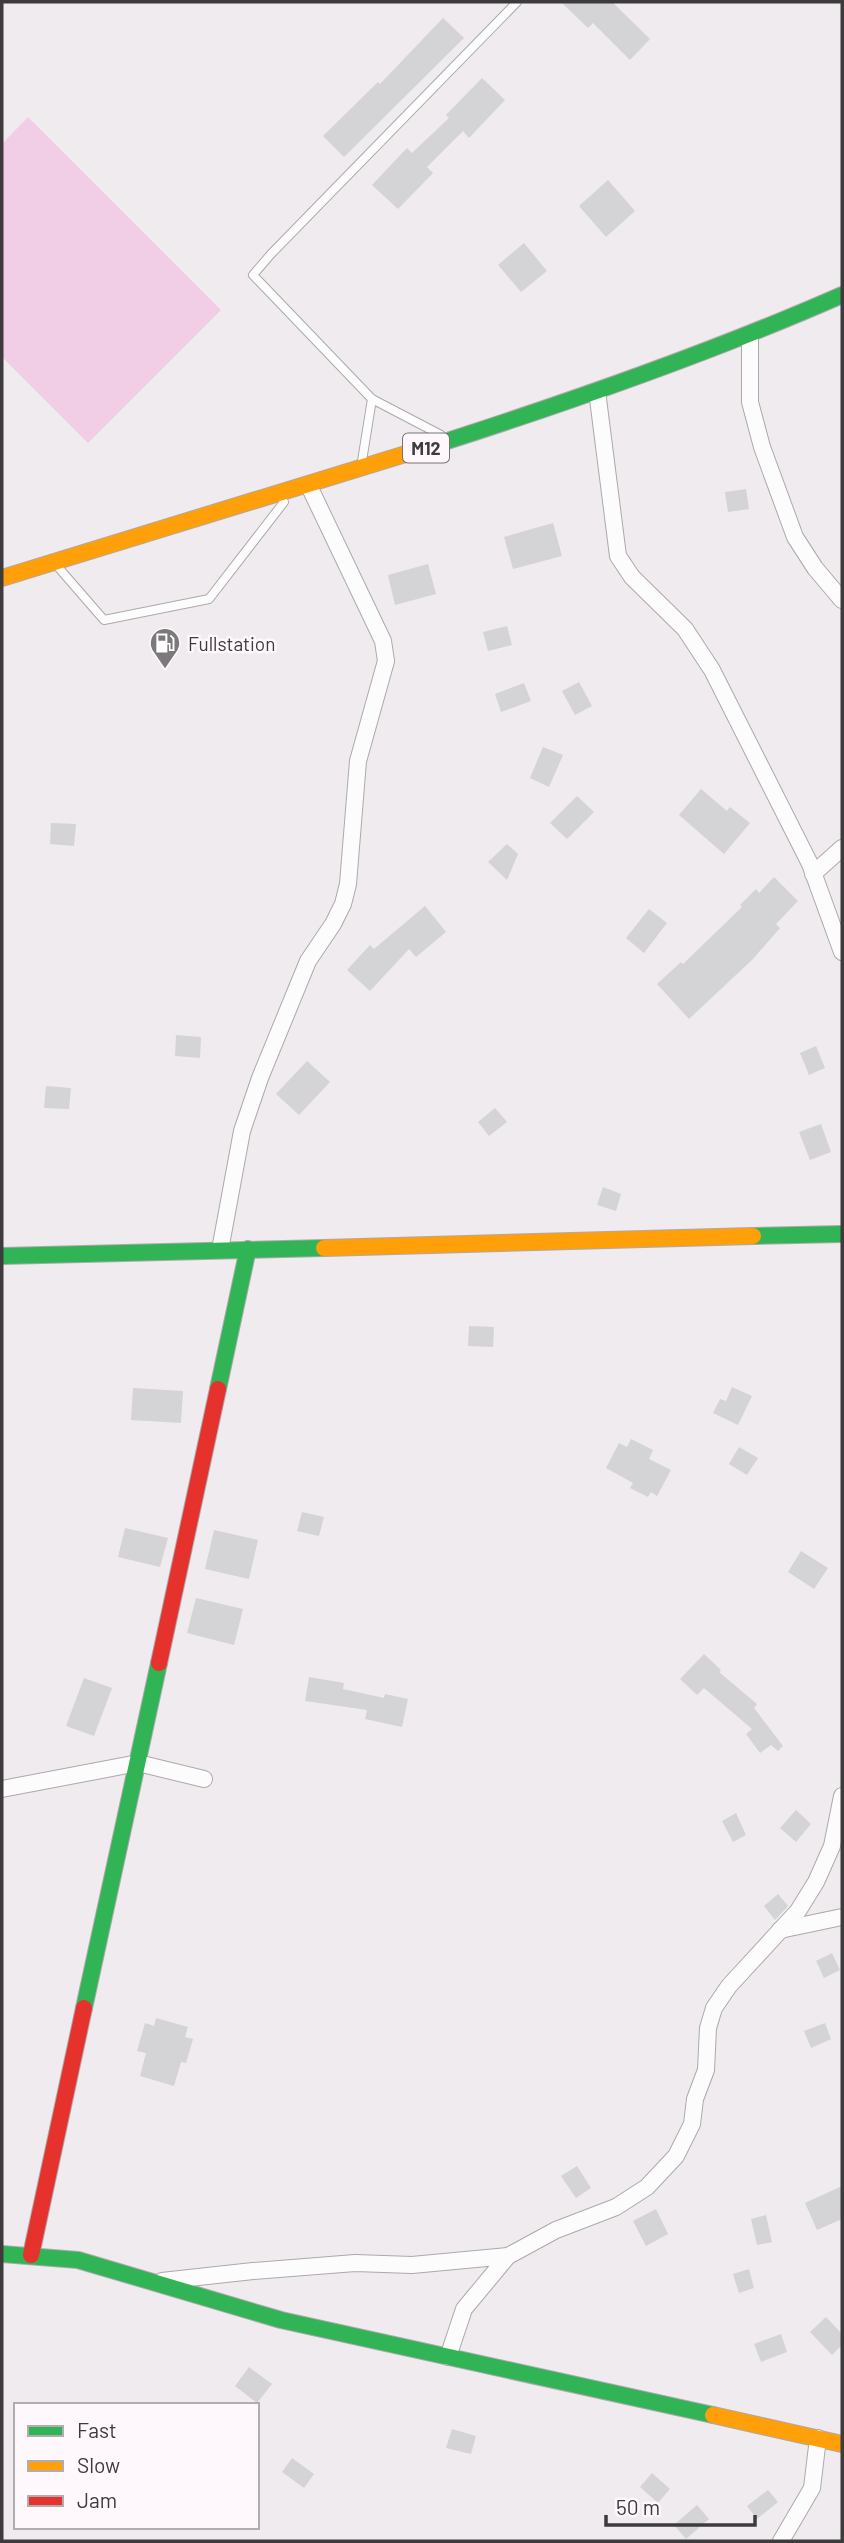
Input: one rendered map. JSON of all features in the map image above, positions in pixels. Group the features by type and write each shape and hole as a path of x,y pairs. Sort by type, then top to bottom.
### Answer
{"main road":[{"name":"M12","path":"2,578 292,492 597,391 750,334 842,295"},
{"path":"2,1256 842,1234"},
{"path":"31,2255 248,1249"},
{"path":"2,2254 78,2260 281,2320 841,2441"}],"street":[{"path":"750,334 750,402 762,447 795,537 815,568 842,600"},
{"path":"597,391 618,556 632,577 685,629 699,649 814,874 842,952"},
{"path":"220,1250 242,1131 260,1078 308,961 344,904 359,761 386,661 383,641 309,486"},
{"path":"814,874 842,848"},
{"path":"2,1789 138,1763 204,1779"},
{"path":"448,2357 464,2309 508,2256 556,2230 616,2207 647,2187 676,2156 692,2124 695,2099 706,2070 708,2028 714,2008 729,1986 798,1911 816,1882 832,1846 842,1796"},
{"path":"780,1930 842,1917"},
{"path":"153,2282 342,2264 412,2265 508,2256"},
{"path":"781,2541 812,2488 818,2438"}],"lane":[{"path":"450,440 372,399 253,275 517,2"},
{"path":"360,469 372,399"},
{"path":"54,562 104,620 209,599 292,492"}],"shaded area":[{"path":"28,117 221,310 88,443 2,357 2,144"}],"building":[{"path":"561,2 612,2 650,39 630,60 593,23 588,28"},
{"path":"443,18 464,38 344,157 323,136 378,82 380,84"},
{"path":"482,78 505,100 469,138 463,131 427,167 433,173 398,209 372,185 407,148 412,153 449,118 446,115"},
{"path":"608,180 635,211 606,237 579,206"},
{"path":"524,243 547,271 521,292 498,265"},
{"path":"746,489 749,509 728,512 725,492"},
{"path":"553,523 562,556 513,569 504,537"},
{"path":"428,564 436,594 395,605 388,575"},
{"path":"507,626 512,645 488,651 483,632"},
{"path":"579,682 592,706 575,715 562,691"},
{"path":"524,683 531,701 501,712 495,694"},
{"path":"543,747 563,755 549,787 530,778"},
{"path":"701,789 727,811 730,807 750,823 724,854 679,815"},
{"path":"577,796 594,812 567,839 550,823"},
{"path":"51,823 76,824 74,846 50,844"},
{"path":"507,844 518,854 507,880 488,862"},
{"path":"774,877 798,901 776,924 780,928 753,959 689,1019 657,984 681,962 683,964 742,907 740,905 756,889 759,893"},
{"path":"425,906 446,932 416,957 409,949 370,991 347,970 370,945 374,949"},
{"path":"649,909 667,923 644,953 626,938"},
{"path":"176,1035 201,1037 200,1058 175,1056"},
{"path":"816,1046 825,1068 809,1075 800,1053"},
{"path":"307,1061 330,1082 299,1115 276,1094"},
{"path":"46,1086 71,1088 69,1109 44,1108"},
{"path":"495,1108 507,1122 489,1136 478,1122"},
{"path":"821,1124 831,1152 810,1160 799,1132"},
{"path":"603,1187 621,1194 616,1211 597,1205"},
{"path":"469,1326 494,1327 493,1347 468,1346"},
{"path":"732,1387 752,1396 738,1425 713,1413 720,1399 726,1401"},
{"path":"133,1388 183,1391 181,1423 131,1420"},
{"path":"631,1439 653,1450 649,1459 671,1470 657,1496 651,1492 648,1497 630,1488 633,1483 606,1468 619,1443 627,1447"},
{"path":"739,1447 758,1458 747,1475 729,1464"},
{"path":"302,1512 324,1517 319,1536 297,1531"},
{"path":"125,1528 168,1538 160,1567 118,1557"},
{"path":"214,1530 258,1540 249,1579 205,1569"},
{"path":"801,1551 828,1568 814,1589 788,1572"},
{"path":"196,1598 243,1609 234,1645 187,1633"},
{"path":"704,1654 721,1670 719,1672 757,1704 754,1708 783,1746 778,1751 771,1745 760,1753 746,1734 752,1729 704,1688 697,1695 680,1679"},
{"path":"309,1677 344,1683 343,1689 384,1698 385,1694 408,1699 402,1727 365,1719 367,1710 305,1701"},
{"path":"84,1678 112,1688 94,1736 66,1726"},
{"path":"796,1810 811,1824 796,1842 780,1828"},
{"path":"736,1813 746,1835 733,1842 722,1821"},
{"path":"778,1894 788,1906 775,1920 764,1906"},
{"path":"832,1953 840,1970 824,1978 816,1961"},
{"path":"156,2018 188,2027 185,2037 193,2039 186,2063 181,2062 174,2086 140,2076 146,2053 137,2051 145,2023 154,2026"},
{"path":"825,2023 831,2039 811,2048 804,2031"},
{"path":"577,2166 591,2188 576,2198 561,2176"},
{"path":"842,2186 842,2219 817,2230 805,2203"},
{"path":"656,2209 668,2234 646,2246 633,2221"},
{"path":"766,2215 772,2242 757,2245 751,2219"},
{"path":"749,2269 754,2288 739,2293 733,2274"},
{"path":"826,2317 842,2334 842,2345 832,2355 810,2332"},
{"path":"781,2334 787,2352 761,2362 754,2344"},
{"path":"249,2367 272,2384 257,2403 235,2386"},
{"path":"452,2429 476,2436 471,2454 446,2448"},
{"path":"292,2458 314,2474 304,2488 282,2472"},
{"path":"652,2473 670,2489 658,2503 640,2487"},
{"path":"768,2490 778,2502 757,2519 747,2506"},
{"path":"697,2505 709,2519 686,2539 674,2525"}],"traffic: fast":[{"path":"438,444 642,375 842,295"},
{"path":"753,1236 842,1234"},
{"path":"2,1256 324,1248"},
{"path":"218,1389 248,1249"},
{"path":"84,2008 159,1663"},
{"path":"2,2254 78,2260 281,2320 713,2415"}],"traffic: slow":[{"path":"2,578 438,444"},
{"path":"324,1248 753,1236"},
{"path":"713,2415 842,2444"}],"traffic: jam":[{"path":"159,1663 218,1389"},
{"path":"31,2255 84,2008"}],"place":[{"name":"Fullstation","path":"165,670"}]}
